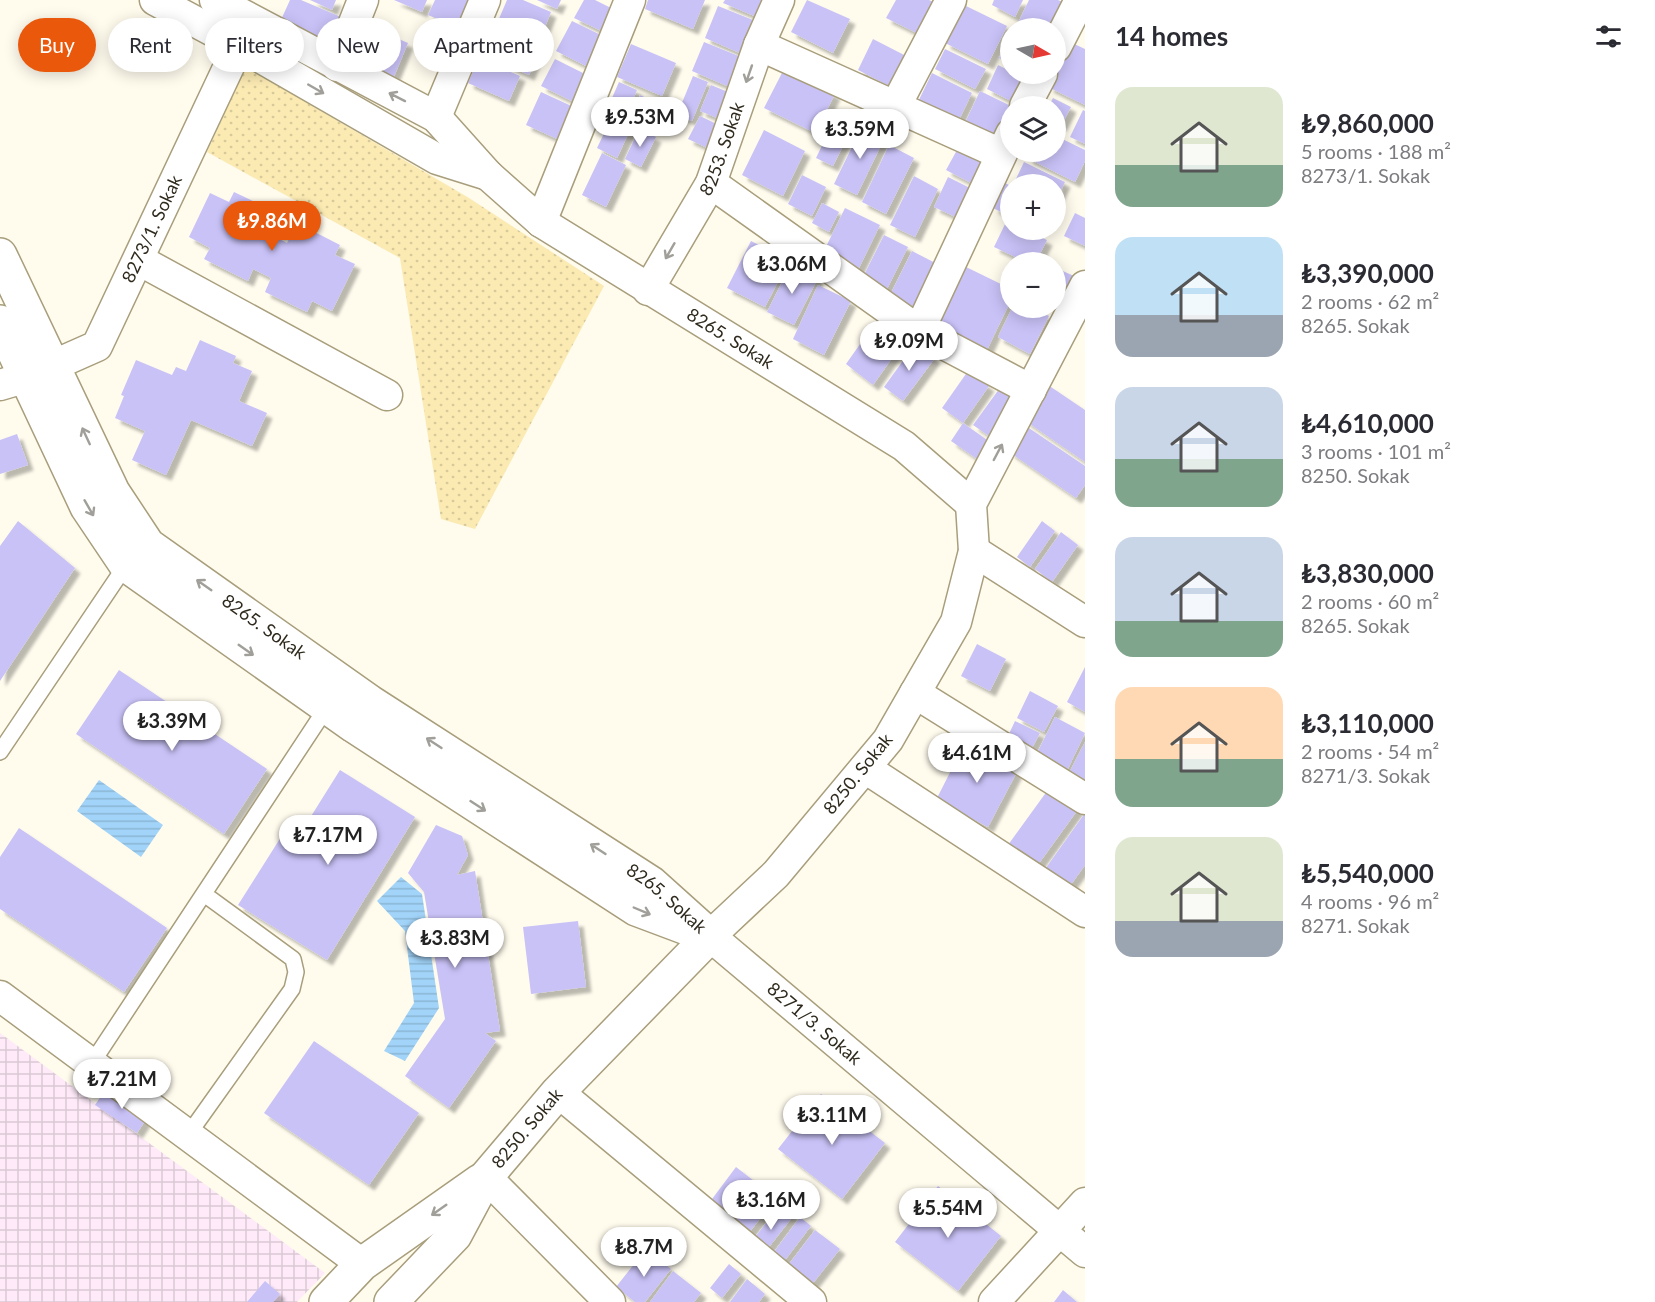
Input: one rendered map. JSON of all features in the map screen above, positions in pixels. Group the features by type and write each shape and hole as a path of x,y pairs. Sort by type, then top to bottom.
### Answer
{"street":[{"name":"8265. Sokak","path":"155,0 230,13 316,56"},
{"path":"356,18 363,0"},
{"path":"436,117 484,0"},
{"path":"541,222 630,0"},
{"name":"8253. Sokak","path":"648,290 711,183 759,45 779,0"},
{"path":"895,106 951,0"},
{"name":"8265. Sokak","path":"230,13 437,159 488,175"},
{"name":"8273/1. Sokak","path":"27,376 97,346 139,260 230,13"},
{"path":"1066,32 1079,13"},
{"path":"759,45 895,106 1000,142"},
{"name":"8265. Sokak","path":"349,72 436,117 488,175 541,222 904,446 971,504"},
{"path":"919,331 1000,157"},
{"path":"711,183 919,331 1032,390"},
{"name":"8265. Sokak","path":"0,255 27,376 113,492 147,545 370,702 651,884 710,936"},
{"path":"139,260 387,395"},
{"path":"971,504 1032,390 1076,324 1085,286"},
{"name":"8265. Sokak","path":"0,322 87,507 126,566 327,707 636,909 710,936"},
{"name":"8250. Sokak","path":"391,1302 455,1235 486,1177 558,1092 710,936 776,874 888,740 956,621 974,551 971,504"},
{"path":"974,551 1085,622"},
{"path":"915,693 1085,799"},
{"path":"865,768 1085,912"},
{"name":"8271/3. Sokak","path":"710,936 1085,1252"},
{"path":"0,996 362,1264"},
{"path":"558,1092 811,1302"},
{"path":"486,1177 610,1302"},
{"name":"8250. Sokak","path":"326,1302 362,1264 486,1177"},
{"path":"994,1302 1061,1232 1085,1203"}],"lane":[{"path":"0,752 126,566"},
{"path":"92,1064 327,707"},
{"path":"188,1135 292,989 296,972 293,959 204,894"}],"shaded area":[{"path":"244,72 255,72 469,198 604,286 475,529 441,519 400,258 207,152"},
{"path":"0,1033 325,1273 297,1302 0,1302"}],"water":[{"path":"99,780 163,825 141,857 77,811"},
{"path":"401,877 422,894 439,1008 405,1061 384,1051 414,1003 405,931 377,901"}],"building":[{"path":"290,0 301,0 341,17 316,18 316,37 304,32 304,18 282,18"},
{"path":"310,0 336,0 332,10"},
{"path":"394,0 427,0 422,12"},
{"path":"435,0 471,0 463,18 435,18 428,15"},
{"path":"507,0 523,0 551,12 549,18 499,18"},
{"path":"537,0 561,0 557,9"},
{"path":"584,0 595,0 619,12 608,34 574,18"},
{"path":"648,0 705,0 693,29 645,9"},
{"path":"725,0 772,0 764,20 723,3"},
{"path":"807,0 850,19 833,53 791,32"},
{"path":"896,0 929,0 938,4 923,36 886,18"},
{"path":"994,0 1023,0 1015,17 992,5"},
{"path":"1029,0 1058,0 1065,3 1057,18 1020,18"},
{"path":"964,5 1000,23 1000,40 988,64 945,43"},
{"path":"718,6 763,24 749,57 705,38"},
{"path":"572,21 607,38 592,69 556,51"},
{"path":"873,39 908,57 893,88 858,70"},
{"path":"401,40 408,43 401,60"},
{"path":"704,42 746,59 734,89 692,71"},
{"path":"1070,42 1085,49 1085,105 1048,87 1049,84 1066,84 1066,50"},
{"path":"631,44 676,63 662,96 617,77"},
{"path":"945,49 986,69 975,89 935,69"},
{"path":"555,59 593,78 580,105 541,86 548,72 554,72"},
{"path":"998,65 1000,66 1000,84 1026,84 1021,96 1001,96 987,89"},
{"path":"784,69 835,94 815,133 764,108"},
{"path":"377,72 396,72 393,79"},
{"path":"473,72 511,72 520,76 509,101 468,83"},
{"path":"932,73 972,93 955,128 915,108"},
{"path":"693,76 708,82 692,121 677,115"},
{"path":"619,82 637,90 623,122 605,114"},
{"path":"711,85 733,94 722,120 700,111"},
{"path":"980,91 1000,101 999,142 964,125"},
{"path":"541,92 578,109 564,142 526,125"},
{"path":"640,95 657,103 647,128 630,121"},
{"path":"1066,104 1071,107 1066,116"},
{"path":"1083,110 1085,111 1085,144 1070,137"},
{"path":"700,116 725,128 714,151 688,139"},
{"path":"610,121 630,130 617,158 597,148"},
{"path":"833,123 850,131 833,166 816,158"},
{"path":"863,124 886,135 857,195 834,184"},
{"path":"639,129 656,137 641,167 625,159"},
{"path":"764,130 805,151 783,196 742,175"},
{"path":"1066,141 1085,150 1085,161 1075,182 1066,178 1066,174 1059,174 1035,162 1066,162"},
{"path":"889,145 914,158 886,214 862,202"},
{"path":"957,150 987,165 977,186 946,170"},
{"path":"602,153 626,165 606,207 582,195"},
{"path":"1024,162 1049,174 1018,174"},
{"path":"802,175 826,187 812,216 788,204"},
{"path":"914,176 938,189 915,237 890,225"},
{"path":"948,177 976,191 962,220 934,207"},
{"path":"234,192 280,214 270,234 287,243 297,223 340,245 335,255 355,264 332,311 312,301 307,312 265,292 271,278 253,269 248,281 204,259 210,248 189,237 210,193 229,202"},
{"path":"1000,193 1000,212 993,208"},
{"path":"822,203 839,212 829,232 812,223"},
{"path":"845,208 880,225 857,272 822,255"},
{"path":"1075,213 1085,218 1085,246 1066,237 1066,232"},
{"path":"884,235 908,247 886,291 862,279"},
{"path":"1000,235 1000,240 1047,240 1041,252 1005,252 994,247"},
{"path":"751,241 789,260 765,307 727,288"},
{"path":"912,251 943,267 920,312 889,297"},
{"path":"791,264 818,278 794,325 767,312"},
{"path":"964,266 1000,284 1000,318 1002,318 985,354 933,328"},
{"path":"1066,272 1074,276 1066,292"},
{"path":"818,285 851,301 824,355 793,339"},
{"path":"1007,318 1048,318 1030,354 998,337"},
{"path":"877,320 905,340 873,385 846,364"},
{"path":"200,340 236,356 233,363 252,371 239,401 267,413 252,446 191,420 166,475 132,460 145,431 115,418 124,396 121,395 136,360 172,375 176,367 186,371"},
{"path":"915,344 935,358 903,401 884,387"},
{"path":"968,371 989,386 963,423 942,408"},
{"path":"1002,385 1018,396 989,436 973,425"},
{"path":"1048,385 1085,410 1085,462 1024,420"},
{"path":"963,423 990,442 977,459 951,441"},
{"path":"1026,426 1085,466 1085,485 1076,498 1009,452"},
{"path":"17,434 28,465 0,474 0,440"},
{"path":"18,521 75,568 0,681 0,546"},
{"path":"1042,521 1055,531 1030,567 1017,557"},
{"path":"1061,532 1078,545 1052,582 1035,569"},
{"path":"977,644 1006,659 990,691 961,676"},
{"path":"1085,667 1085,712 1067,702"},
{"path":"119,670 267,769 224,834 76,734"},
{"path":"1030,691 1058,706 1044,732 1017,718"},
{"path":"1055,717 1085,733 1065,775 1034,759"},
{"path":"1015,721 1040,733 1032,748 1008,736"},
{"path":"966,741 1019,768 988,827 936,800"},
{"path":"1085,742 1085,783 1068,775"},
{"path":"340,770 415,817 327,960 238,905 281,837 293,845"},
{"path":"1050,787 1079,808 1037,866 1008,845"},
{"path":"1085,813 1085,865 1067,890 1043,872"},
{"path":"436,825 462,836 468,855 457,875 475,871 500,1031 485,1033 496,1041 449,1108 405,1076 445,1019 424,892 408,873"},
{"path":"19,828 167,928 124,992 0,909 0,857"},
{"path":"578,921 586,987 531,994 523,927"},
{"path":"314,1041 419,1113 369,1185 264,1113"},
{"path":"107,1087 149,1115 137,1133 95,1105"},
{"path":"821,1094 885,1143 842,1199 778,1149"},
{"path":"736,1167 776,1198 748,1234 709,1203"},
{"path":"938,1186 1001,1236 958,1291 895,1242"},
{"path":"780,1205 794,1215 762,1256 748,1246"},
{"path":"800,1217 811,1226 779,1268 768,1260"},
{"path":"815,1230 840,1249 810,1287 786,1268"},
{"path":"646,1249 671,1269 645,1302 635,1302 616,1287"},
{"path":"729,1264 741,1274 722,1298 710,1288"},
{"path":"673,1271 701,1293 694,1302 650,1302"},
{"path":"747,1279 765,1294 759,1302 730,1302"},
{"path":"265,1281 280,1294 273,1302 247,1302"},
{"path":"1063,1290 1077,1302 1054,1302"}]}
